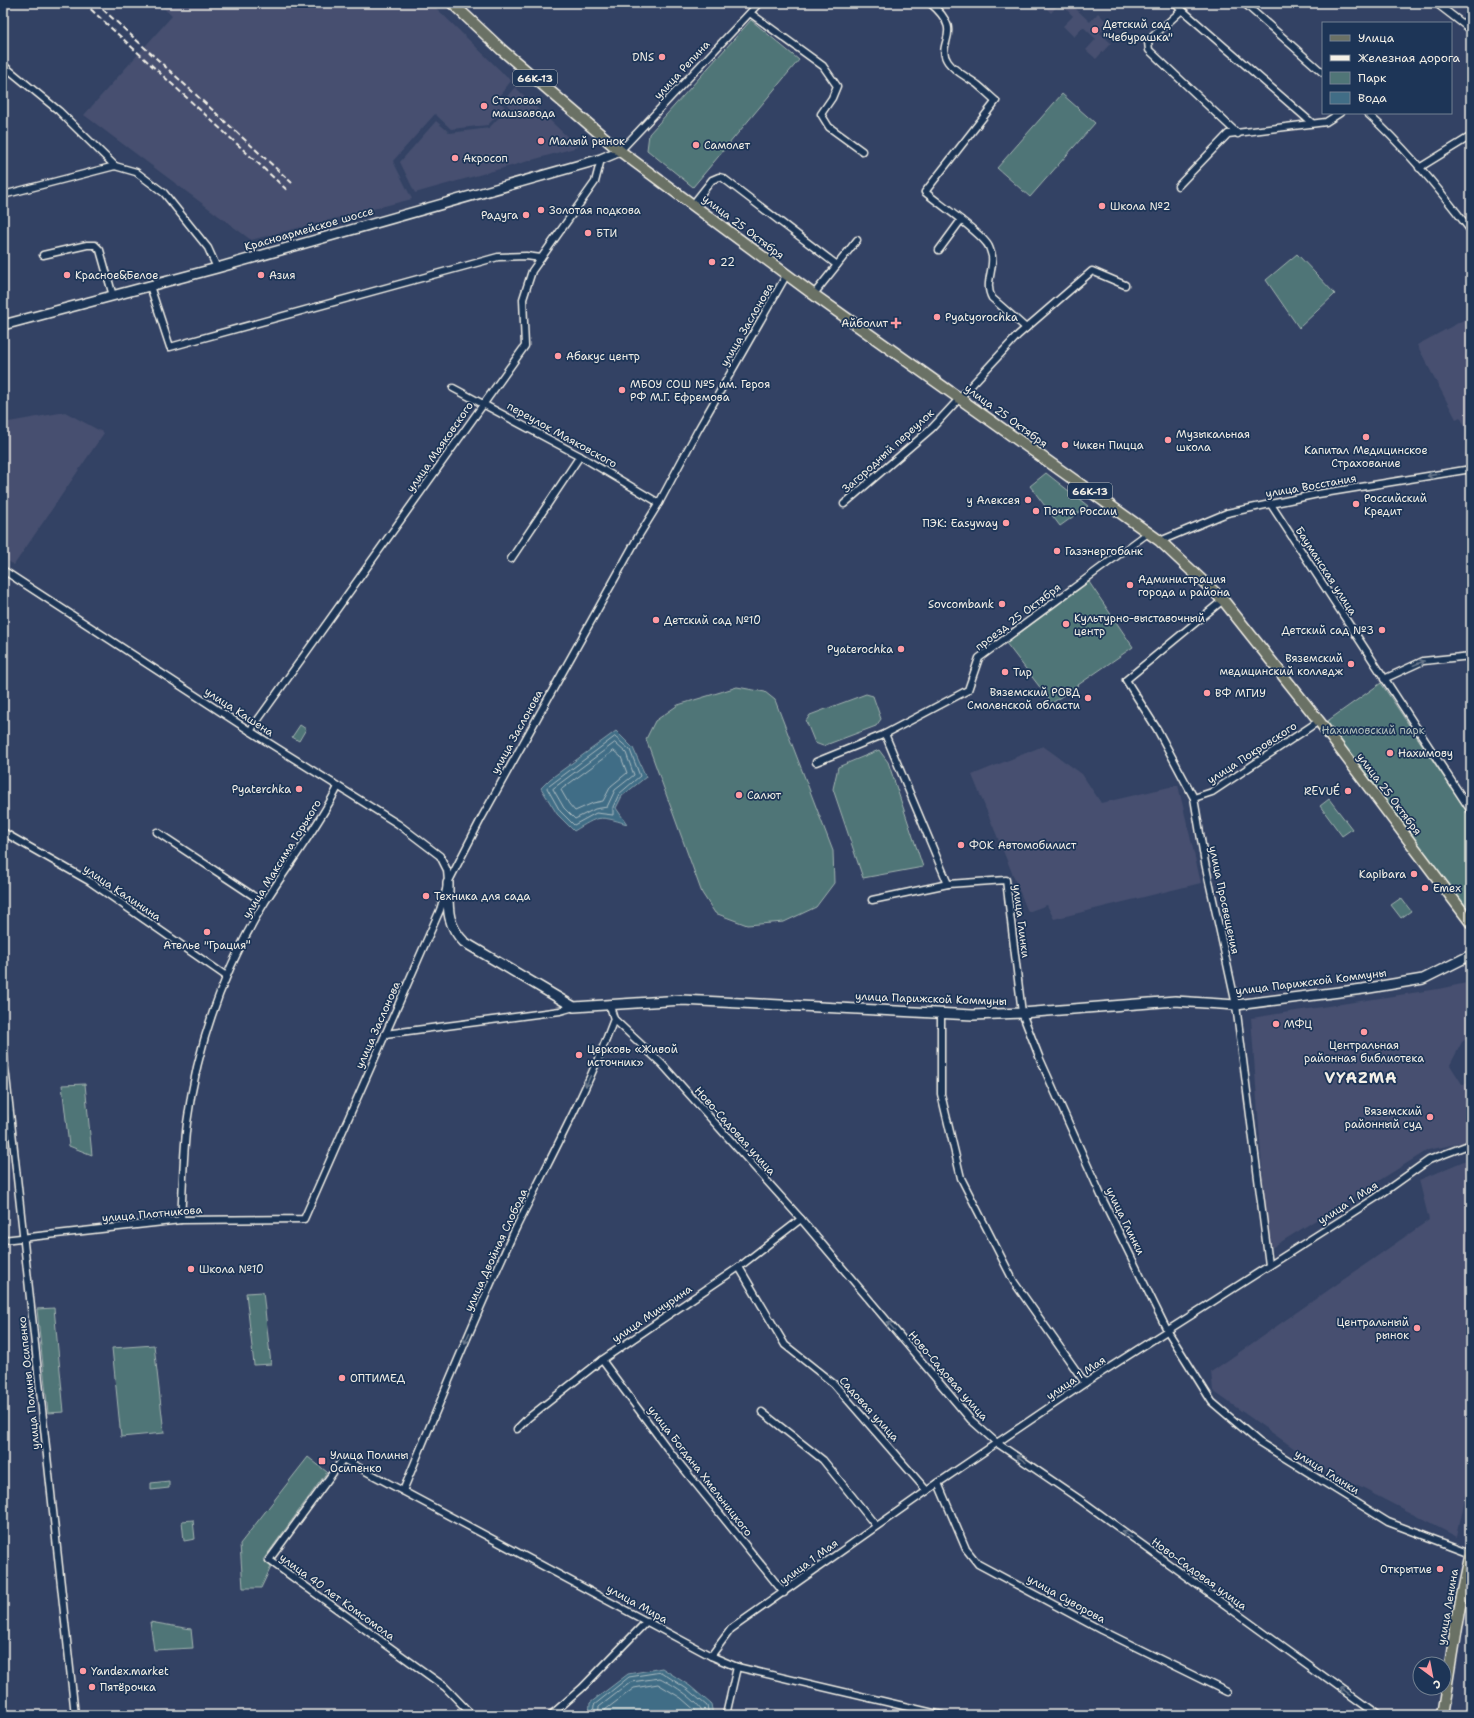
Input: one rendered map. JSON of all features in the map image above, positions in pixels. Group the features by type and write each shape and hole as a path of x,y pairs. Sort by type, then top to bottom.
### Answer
{"main road":[{"name":"улица 25 Октября","path":"452,3 508,55 620,151 814,294 1148,533 1160,540 1223,600 1319,721 1471,923"},
{"name":"улица Ленина","path":"1442,1715 1460,1604 1471,1552"}],"street":[{"name":"улица Репина","path":"620,151 759,3"},
{"path":"930,3 944,17 949,25 950,31 945,48 948,62 996,101 925,192 989,246 992,256 988,292 992,298 1026,328"},
{"path":"1174,3 1312,123"},
{"path":"1244,3 1322,72"},
{"path":"1436,3 1471,30"},
{"path":"1182,10 1151,38 1148,42 1149,50 1238,134"},
{"path":"750,13 823,66 836,86 832,98 821,114 829,127 862,151"},
{"path":"3,65 59,111 115,166 136,172 164,193 208,248 217,268"},
{"path":"1178,186 1228,134 1238,134 1326,122 1338,114"},
{"path":"1368,114 1385,129 1471,231"},
{"path":"1419,168 1471,136"},
{"name":"Красноармейское шоссе","path":"3,326 217,268 601,159 620,151"},
{"name":"улица Маяковского","path":"250,731 525,346 523,299 532,271 595,182 601,159"},
{"path":"3,195 115,166"},
{"path":"692,204 712,180 719,177 723,178 837,265"},
{"path":"939,250 960,220"},
{"path":"814,294 857,240"},
{"path":"43,255 87,244 95,245 100,250 113,296"},
{"path":"150,286 170,347 498,257 526,256 541,258"},
{"name":"Загородный переулок","path":"844,504 932,428 959,397 1026,328 1092,271 1125,285"},
{"name":"улица Заслонова","path":"304,1219 440,910 448,883 497,790 787,274"},
{"name":"переулок Маяковского","path":"453,388 484,403 580,456 659,503"},
{"path":"511,559 580,456"},
{"name":"улица Восстания","path":"1160,540 1227,513 1270,503 1471,469"},
{"name":"Бауманская улица","path":"1270,503 1471,811"},
{"name":"проезд 25 Октября","path":"816,762 885,734 968,690 979,658 1148,533"},
{"name":"улица Кашена","path":"3,570 250,731 398,824 440,856 447,870 448,883"},
{"name":"улица Просвещения","path":"1223,600 1126,680 1157,729 1194,798 1205,863 1236,1005 1269,1265"},
{"path":"1384,678 1423,661 1471,656"},
{"name":"улица Покровского","path":"1194,798 1212,792 1319,721"},
{"path":"885,734 948,884"},
{"name":"улица Максима Горького","path":"181,1220 187,1123 204,1036 226,976 264,903 326,809 338,787"},
{"name":"улица Калинина","path":"3,832 89,881 226,976"},
{"path":"157,832 264,903"},
{"name":"улица Глинки","path":"872,900 948,884 1006,880 1022,1013 1040,1059 1104,1202 1167,1330 1212,1402 1259,1442 1388,1522 1471,1552"},
{"path":"448,883 449,919 456,934 464,942 574,1008"},
{"name":"улица Парижской Коммуны","path":"574,1008 682,1000 941,1013 1022,1013 1175,1001 1236,1005 1363,989 1423,978 1471,955"},
{"name":"Ново-Садовая улица","path":"610,1006 614,1019 662,1064 801,1219 971,1420 997,1443 1082,1501 1377,1715"},
{"path":"385,1034 574,1008"},
{"path":"941,1013 941,1094 961,1178 1014,1282 1085,1383"},
{"name":"улица Двойная Слобода","path":"403,1492 464,1345 515,1231 601,1054 614,1019"},
{"name":"улица Полины Осипенко","path":"3,1048 75,1715"},
{"name":"улица 1 Мая","path":"711,1656 731,1629 876,1526 1085,1383 1377,1197 1429,1160 1471,1144"},
{"name":"улица Плотникова","path":"3,1240 23,1239 181,1220 304,1219"},
{"name":"улица Мичурина","path":"518,1429 528,1418 602,1360 738,1267 801,1219"},
{"name":"Садовая улица","path":"738,1267 785,1345 834,1384 927,1491"},
{"name":"улица Богдана Хмельницкого","path":"602,1360 667,1448 784,1592"},
{"path":"762,1412 823,1460 876,1526"},
{"name":"улица Мира","path":"343,1459 711,1656 737,1667 942,1715"},
{"name":"улица 40 лет Комсомола","path":"343,1459 269,1560 445,1688 472,1715"},
{"name":"улица Суворова","path":"938,1483 966,1549 978,1564 1101,1630 1227,1692"},
{"path":"551,1715 582,1688 647,1621"},
{"path":"726,1715 737,1667"}],"shaded area":[{"path":"158,3 431,3 511,81 497,99 505,107 488,125 451,129 435,114 393,161 412,199 251,240 84,115 172,16"},
{"path":"1041,3 1060,3 1051,13"},
{"name":"Детский сад \"Чебурашка\"","path":"1060,3 1080,3 1075,8 1090,22 1098,13 1109,24 1100,33 1111,43 1096,59 1086,50 1096,39 1083,27 1074,37 1063,26 1073,16"},
{"name":"Акросоп","path":"515,87 578,147 415,193 400,162 436,121 450,133 489,128 509,107 504,100"},
{"path":"1471,316 1471,423 1465,426 1460,417 1456,419 1417,345"},
{"path":"65,412 104,433 14,565 3,558 3,423"},
{"path":"1043,746 1082,774 1101,803 1178,785 1201,883 1054,919 1047,905 1028,912 972,775"},
{"path":"1471,982 1471,1036 1462,1042 1450,1065 1462,1084 1471,1083 1471,1141 1428,1150 1268,1250 1251,1018 1438,989"},
{"path":"1471,1158 1471,1470 1457,1537 1319,1466 1213,1391 1211,1372 1429,1220 1419,1180"}],"green space":[{"path":"751,20 799,60 693,187 647,150 649,134"},
{"path":"1062,94 1095,123 1030,197 997,168"},
{"path":"1297,254 1335,294 1299,328 1266,280"},
{"path":"1046,473 1088,506 1060,526 1030,486"},
{"path":"1089,582 1133,647 1052,703 1006,643"},
{"name":"Нахимовский парк","path":"1381,683 1471,818 1471,915 1326,722"},
{"name":"Салют","path":"737,687 765,692 775,700 833,851 834,883 816,907 784,922 747,925 715,913 702,893 646,739 655,721 678,705"},
{"path":"866,694 873,696 881,719 876,726 823,746 815,743 806,721 810,715"},
{"path":"300,725 306,729 299,741 292,737"},
{"path":"879,750 888,762 923,867 863,878 833,789 838,767"},
{"path":"1329,799 1352,829 1342,836 1320,806"},
{"path":"1401,898 1411,911 1401,918 1391,905"},
{"path":"85,1084 92,1155 69,1146 62,1085"},
{"path":"263,1292 271,1364 254,1365 246,1293"},
{"path":"54,1308 64,1412 48,1413 37,1309"},
{"path":"154,1345 164,1433 121,1437 112,1348"},
{"path":"308,1457 327,1472 263,1560 271,1567 261,1588 243,1588 240,1544"},
{"path":"169,1481 169,1488 151,1490 151,1483"},
{"path":"193,1520 195,1539 184,1541 182,1521"},
{"path":"150,1622 191,1629 193,1648 154,1650"}],"water":[{"path":"616,731 633,748 646,777 622,796 616,808 627,824 610,819 599,818 574,831 557,814 541,788 550,779"},
{"path":"662,1668 690,1686 711,1704 713,1715 589,1715 590,1703 628,1674"}],"railway":[{"path":"84,3 287,190"},
{"path":"96,3 292,183"}],"place":[{"name":"Детский сад \"Чебурашка\"","path":"1095,30"},
{"name":"DNS","path":"662,57"},
{"name":"Столовая машзавода","path":"484,106"},
{"name":"Малый рынок","path":"541,141"},
{"name":"Самолет","path":"696,145"},
{"name":"Акросоп","path":"455,158"},
{"name":"Школа №2","path":"1102,206"},
{"name":"Золотая подкова","path":"541,210"},
{"name":"Радуга","path":"526,215"},
{"name":"БТИ","path":"588,233"},
{"name":"22","path":"712,262"},
{"name":"Красное&Белое","path":"67,275"},
{"name":"Азия","path":"261,275"},
{"name":"Pyatyorochka","path":"937,317"},
{"name":"Айболит","path":"896,323"},
{"name":"Абакус центр","path":"558,356"},
{"name":"МБОУ СОШ №5 им. Героя РФ М.Г. Ефремова","path":"622,390"},
{"name":"Капитал Медицинское Страхование","path":"1366,437"},
{"name":"Музыкальная школа","path":"1168,440"},
{"name":"Чикен Пицца","path":"1065,445"},
{"name":"у Алексея","path":"1028,500"},
{"name":"Российский Кредит","path":"1356,504"},
{"name":"Почта России","path":"1036,511"},
{"name":"ПЭК: Easyway","path":"1006,523"},
{"name":"Газэнергобанк","path":"1057,551"},
{"name":"Администрация города и района","path":"1130,585"},
{"name":"Sovcombank","path":"1002,604"},
{"name":"Детский сад №10","path":"656,620"},
{"name":"Культурно-выставочный центр","path":"1066,624"},
{"name":"Детский сад №3","path":"1382,630"},
{"name":"Pyaterochka","path":"901,649"},
{"name":"Вяземский медицинский колледж","path":"1351,664"},
{"name":"Тир","path":"1005,672"},
{"name":"ВФ МГИУ","path":"1207,693"},
{"name":"Вяземский РОВД Смоленской области","path":"1088,698"},
{"name":"Нахимову","path":"1390,753"},
{"name":"Pyaterchka","path":"299,789"},
{"name":"REVUÉ","path":"1348,791"},
{"name":"Салют","path":"739,795"},
{"name":"ФОК Автомобилист","path":"961,845"},
{"name":"Kapibara","path":"1414,874"},
{"name":"Emex","path":"1425,888"},
{"name":"Техника для сада","path":"426,896"},
{"name":"Ателье \"Грация\"","path":"207,932"},
{"name":"МФЦ","path":"1276,1024"},
{"name":"Центральная районная библиотека","path":"1364,1032"},
{"name":"Церковь «Живой источник»","path":"579,1055"},
{"name":"Вяземский районный суд","path":"1430,1117"},
{"name":"Школа №10","path":"191,1269"},
{"name":"Центральный рынок","path":"1417,1328"},
{"name":"ОПТИМЕД","path":"342,1378"},
{"name":"Улица Полины Осипенко","path":"322,1461"},
{"name":"Открытие","path":"1440,1569"},
{"name":"Yandex.market","path":"83,1671"},
{"name":"Пятёрочка","path":"92,1687"}],"district":[{"name":"VYAZMA","path":"1361,1078"}]}
